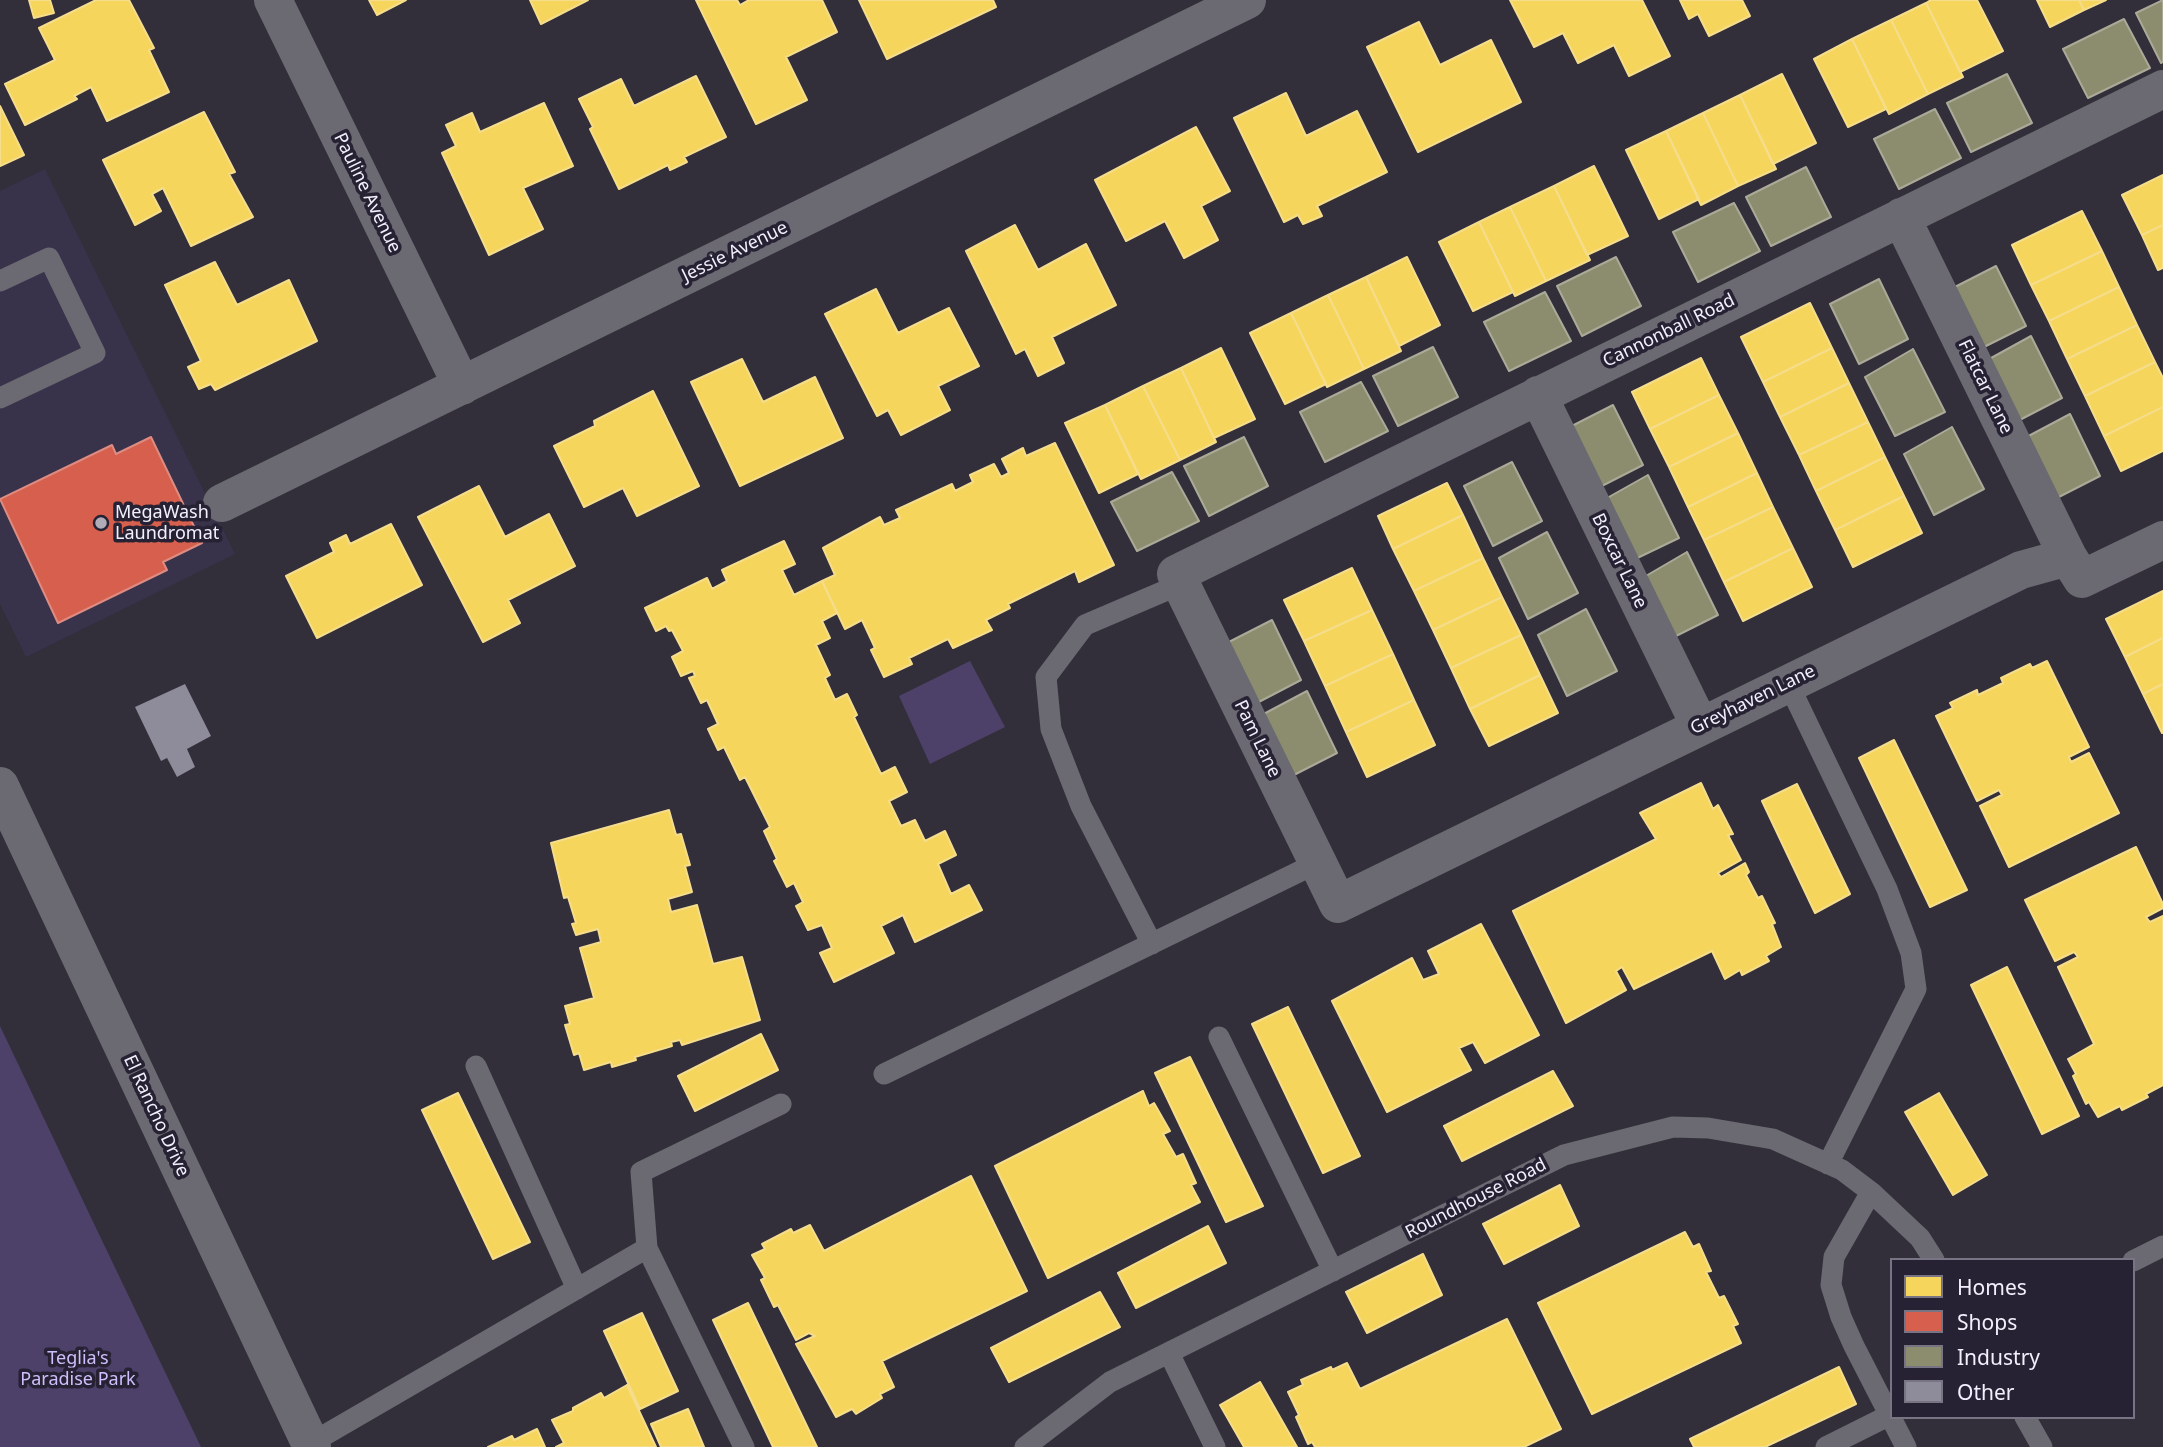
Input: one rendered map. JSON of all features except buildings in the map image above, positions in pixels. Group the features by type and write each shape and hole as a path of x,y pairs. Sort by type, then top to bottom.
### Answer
{"street":[{"name":"Pauline Avenue","path":"273,0 462,386"},
{"name":"Jessie Avenue","path":"222,503 1247,0"},
{"name":"Cannonball Road","path":"1178,579 1538,395 2163,89"},
{"name":"Flatcar Lane","path":"1901,217 2068,557"},
{"name":"Boxcar Lane","path":"1538,395 1700,726"},
{"path":"2068,557 2082,579 2163,540"},
{"name":"Greyhaven Lane","path":"1338,904 2021,570 2068,557"},
{"name":"Pam Lane","path":"1178,579 1338,904"},
{"name":"El Rancho Drive","path":"0,786 308,1446"}],"lane":[{"path":"0,281 49,258 95,353 0,398"},
{"path":"1152,944 1076,793 1051,729 1046,677 1085,625 1178,579"},
{"path":"1788,683 1887,889 1911,953 1916,989 1828,1164"},
{"path":"884,1074 1318,863"},
{"path":"1219,1037 1333,1271"},
{"path":"476,1066 577,1289"},
{"path":"744,1447 648,1248 641,1172 781,1104"},
{"name":"Roundhouse Road","path":"1025,1447 1110,1382 1564,1155 1674,1127 1708,1128 1773,1139 1842,1170 1871,1192 1920,1238 1933,1258"},
{"path":"1825,1447 1890,1415 1854,1346 1831,1285 1834,1257 1871,1192"},
{"path":"2135,1260 2163,1246"},
{"path":"308,1446 648,1248"},
{"path":"1169,1353 1215,1447"},
{"path":"1892,1419 1906,1447"},
{"path":"2026,1419 2042,1447"}],"shaded area":[{"path":"45,169 235,554 26,657 0,604 0,191"}],"green space":[{"path":"970,661 1005,727 930,764 899,696"},
{"name":"Teglia's Paradise Park","path":"0,1026 96,1228 201,1447 0,1447"}],"place":[{"name":"MegaWash Laundromat","path":"101,523"}]}
